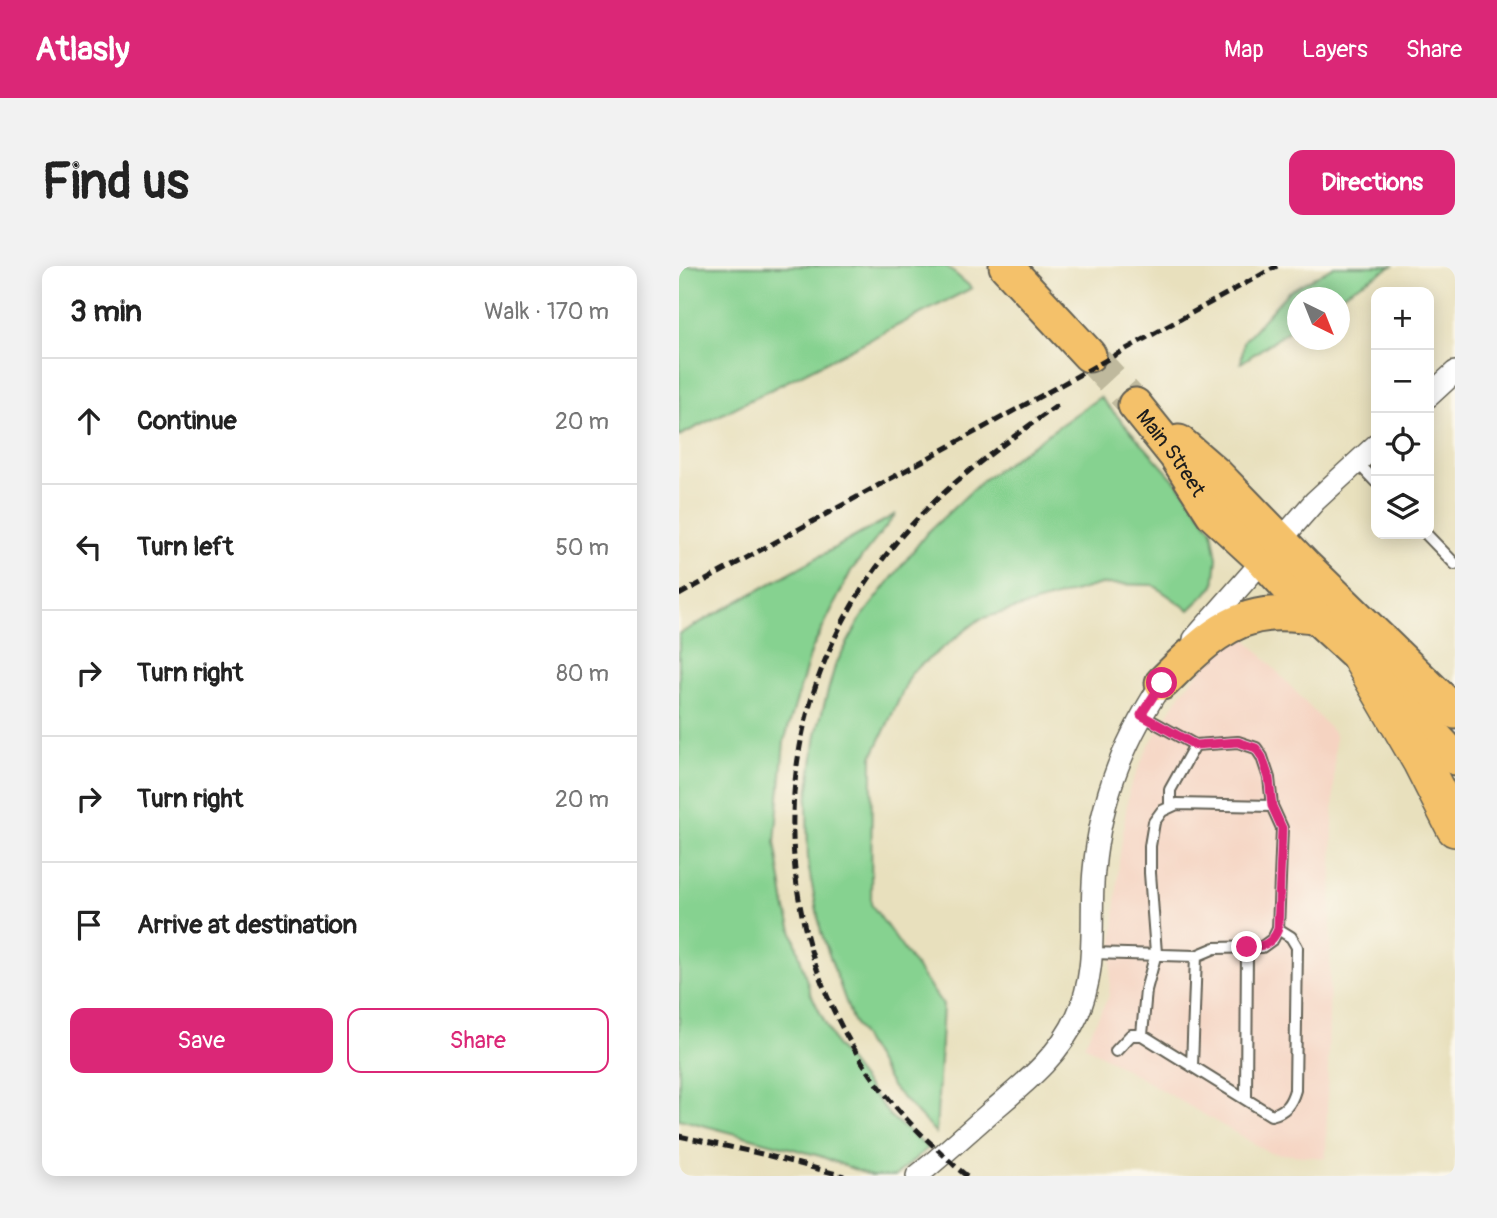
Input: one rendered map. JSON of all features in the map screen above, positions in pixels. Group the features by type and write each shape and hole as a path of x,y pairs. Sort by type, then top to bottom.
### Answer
{"highway":[{"path":"1361,658 1421,761 1455,828"}],"main road":[{"path":"1006,266 1089,355"},
{"path":"1272,550 1315,616 1361,658 1455,758"},
{"path":"1272,550 1455,712"},
{"path":"1162,683 1194,652 1231,624 1269,614 1315,616"}],"street":[{"path":"1434,391 1455,372"},
{"path":"917,1176 1051,1058 1065,1039 1084,1000 1092,953 1094,869 1105,802 1123,751 1141,715 1204,626 1315,501 1371,449"}],"lane":[{"path":"1357,462 1371,477"},
{"path":"1431,539 1455,564"},
{"path":"1092,953 1196,956 1216,948 1262,947 1273,939 1278,929 1282,828 1272,806 1269,778 1262,757 1256,748 1238,742 1195,745 1141,715"},
{"path":"1170,806 1170,790 1195,745"},
{"path":"1142,1035 1146,990 1156,953 1150,845 1154,822 1170,806 1177,804 1272,806"},
{"path":"1116,1051 1131,1035 1142,1035 1271,1115 1287,1108 1295,1090 1297,947 1291,937 1278,929"},
{"path":"1246,1099 1247,947"},
{"path":"1192,1066 1196,956"}],"shaded area":[{"path":"1243,635 1335,734 1326,1158 1270,1153 1084,1045 1109,996 1119,861 1129,790 1148,747 1181,693 1222,646"}],"green space":[{"path":"679,266 946,266 972,288 679,436"},
{"path":"1334,266 1392,266 1350,290 1350,287 1297,287"},
{"path":"1287,293 1287,332 1241,363 1244,341"},
{"path":"1100,397 1187,494 1212,530 1217,558 1214,586 1189,610 1153,585 1101,584 980,619 912,672 872,757 871,904 943,1005 936,1133 893,1088 852,1019 821,932 808,864 807,802 816,734 835,666 861,618 927,533 983,480"},
{"path":"896,514 851,571 812,649 784,742 775,842 785,906 810,992 836,1045 890,1116 928,1148 895,1176 871,1176 820,1156 679,1119 679,634"}],"tunnel":[{"path":"1089,355 1135,405"}],"railway":[{"path":"679,595 1277,266"},
{"path":"967,1176 936,1148 880,1087 838,1018 809,944 795,866 795,787 809,709 837,633 880,563 941,495 1011,438 1061,403"},
{"path":"679,1136 844,1176"}],"route":[{"path":"1162,683 1141,715 1195,745 1238,742 1249,744 1256,748 1262,757 1269,778 1272,806 1282,828 1278,929 1273,939 1262,947 1247,947"}]}
